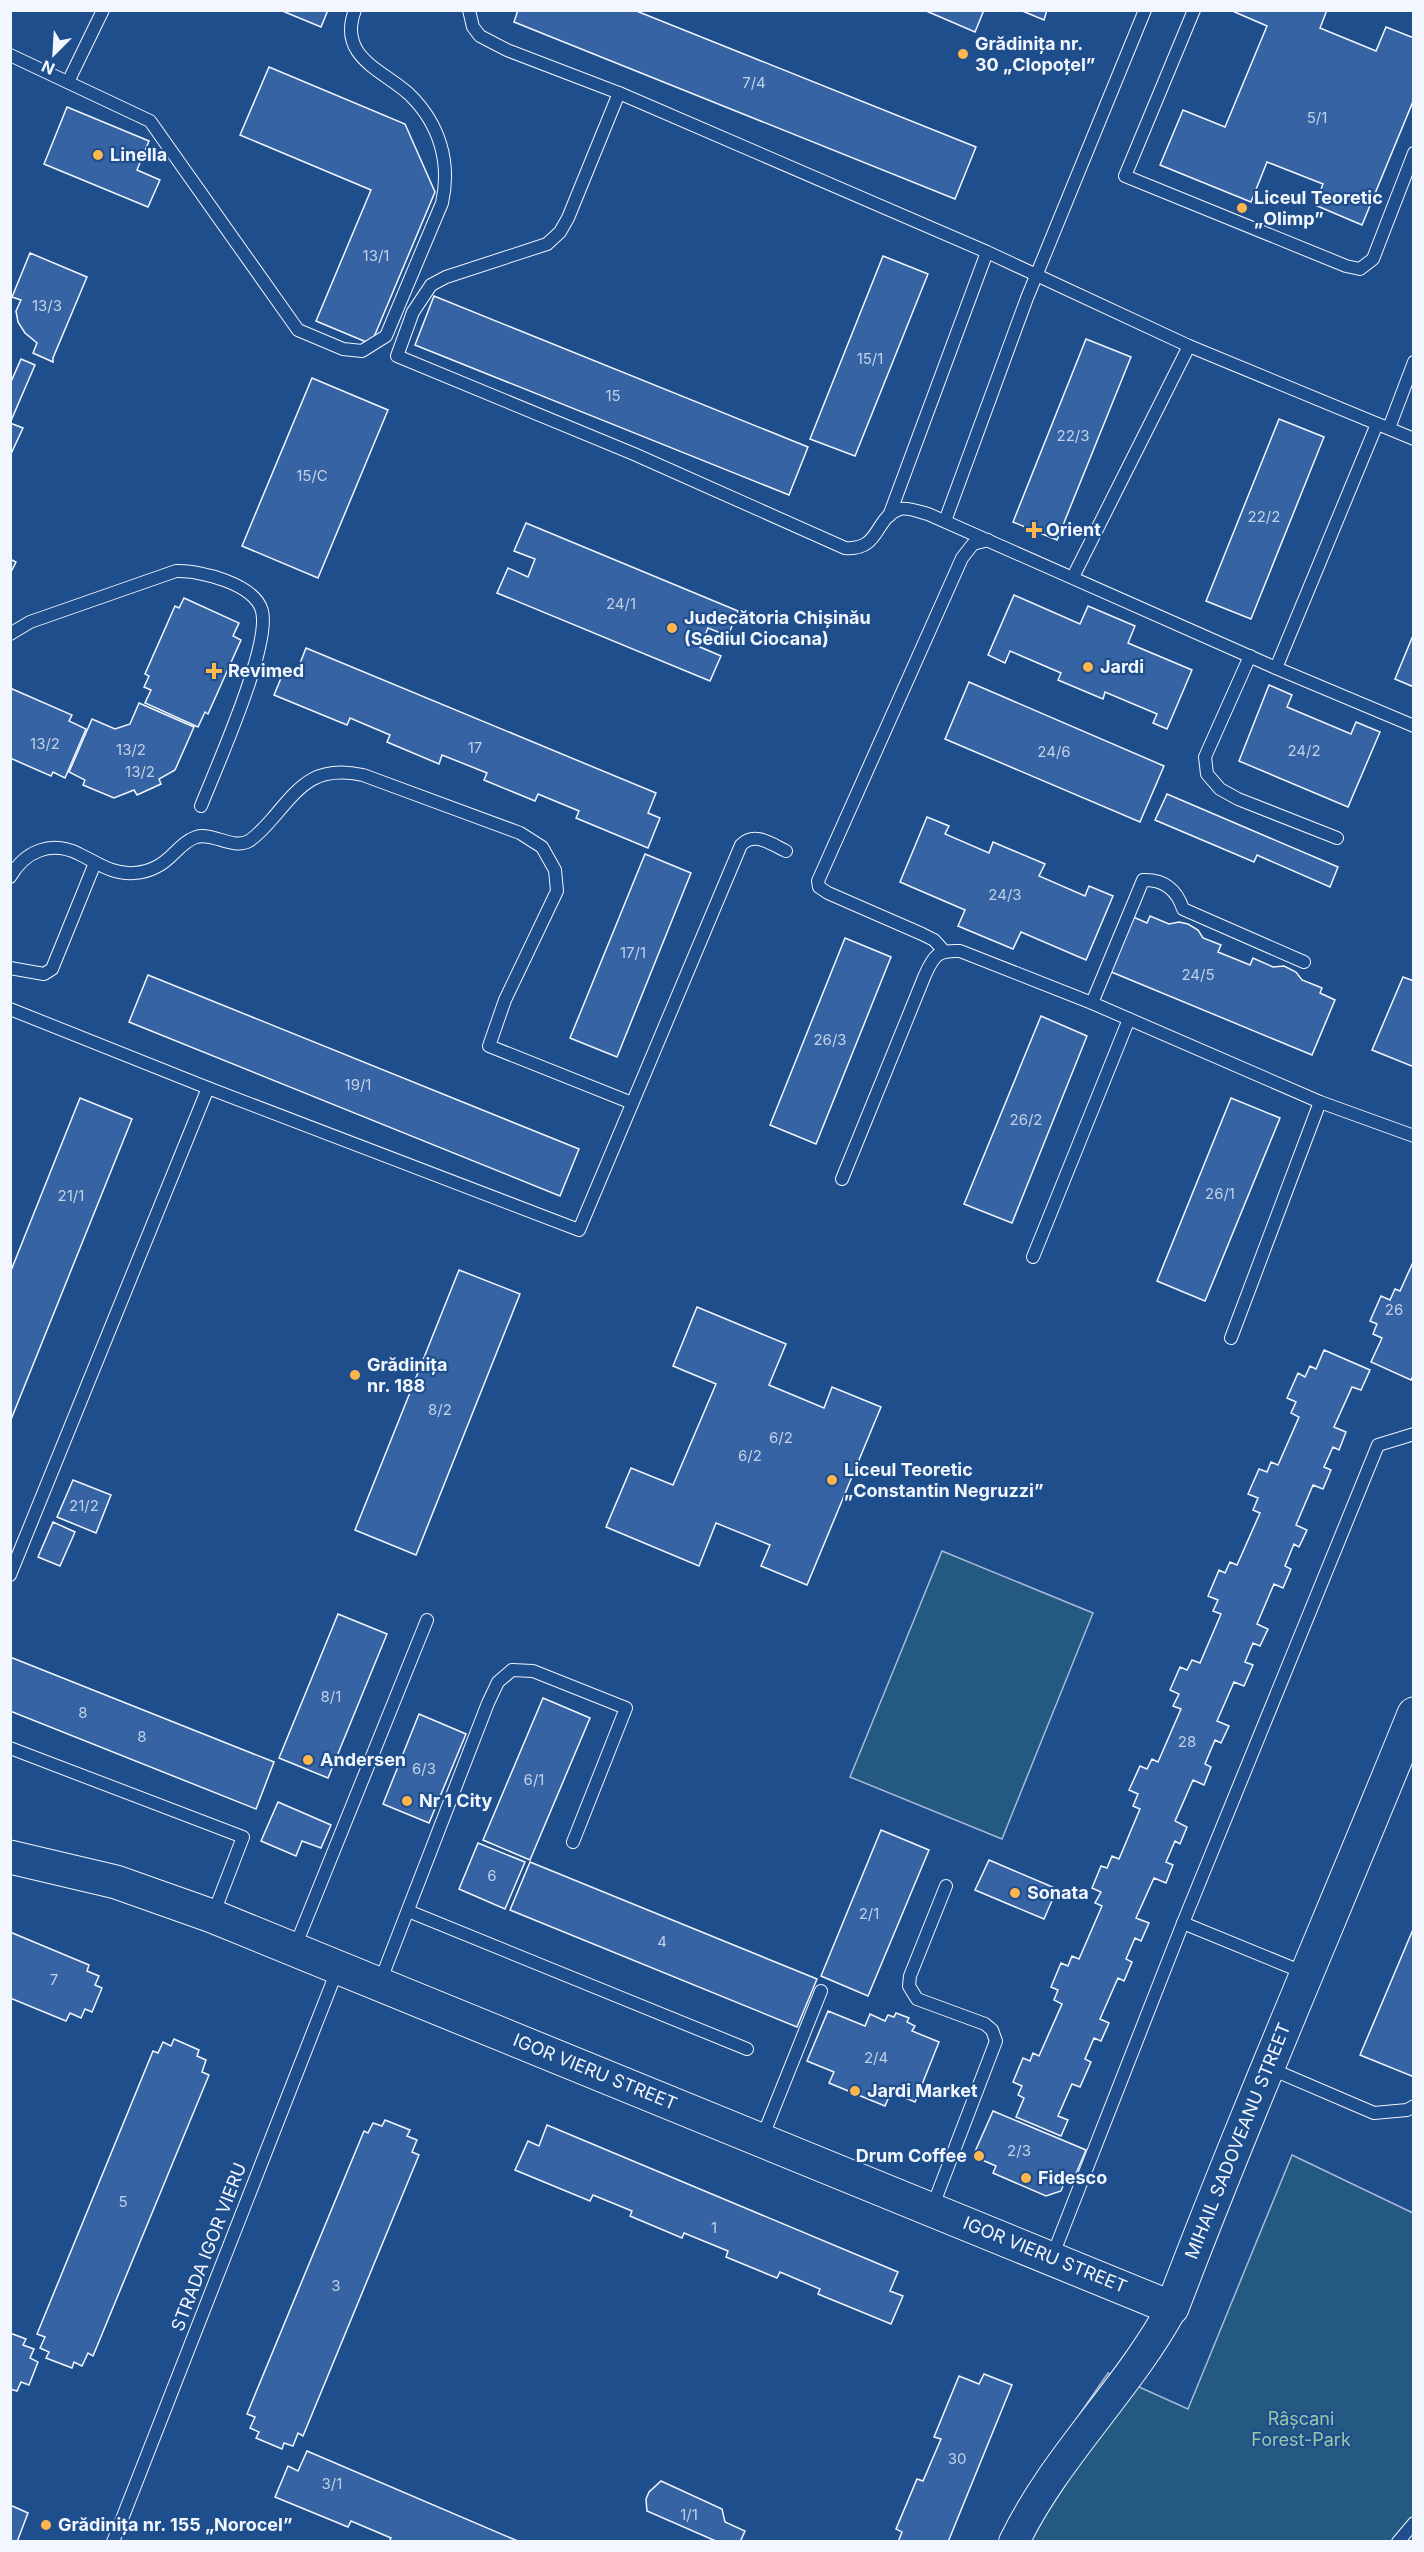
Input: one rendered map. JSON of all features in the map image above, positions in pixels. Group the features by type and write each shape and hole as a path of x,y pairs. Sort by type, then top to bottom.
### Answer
{"main road":[{"name":"MIHAIL SADOVEANU STREET","path":"1172,2307 1413,1714"},
{"name":"IGOR VIERU STREET","path":"10,1857 116,1882 212,1916 1172,2307"}],"street":[{"name":"MIHAIL SADOVEANU STREET","path":"1014,2541 1042,2489 1154,2341 1172,2307"}],"lane":[{"path":"68,82 103,10"},
{"path":"10,55 150,121 297,330 343,349 362,351 386,336 442,203 447,182 445,160 438,136 423,111 408,94 364,61 356,49 351,29 355,10"},
{"path":"469,10 473,27 480,36 490,42 619,93 987,252 1189,346 1413,439"},
{"path":"945,521 1036,276 1145,10"},
{"path":"1194,10 1125,176 1347,266 1360,268 1372,259 1413,153"},
{"path":"619,93 561,232 547,244 446,277 431,285 413,312 397,356 634,454 845,548 858,549 867,544 889,516 987,252"},
{"path":"1073,577 1189,346"},
{"path":"1276,668 1413,363"},
{"path":"889,516 901,509 914,510 945,521 1276,668 1413,726"},
{"path":"944,951 934,940 922,934 828,893 819,887 818,881 853,798 962,558 973,543 988,540"},
{"path":"10,634 30,622 176,571 207,574 243,589 257,599 263,621 258,656 201,806"},
{"path":"1250,656 1205,757 1207,774 1220,789 1238,799 1337,838"},
{"path":"10,877 25,858 48,848 67,849 111,870 137,873 157,867 183,844 196,837 208,836 234,843 246,842 260,832 295,792 308,782 328,772 343,771 363,775 520,833 542,847 555,870 557,891 506,1000 489,1046 632,1103"},
{"path":"10,1009 208,1088 579,1230 741,845 751,838 759,838 786,852"},
{"path":"10,968 44,974 52,969 95,863"},
{"path":"1092,1004 1143,880 1154,880 1174,889 1183,909 1304,962"},
{"path":"842,1179 925,975 933,959 944,951 960,951 1129,1019 1320,1102 1413,1136"},
{"path":"1032,1257 1129,1019"},
{"path":"10,1575 208,1088"},
{"path":"1231,1338 1320,1102"},
{"path":"1052,2258 1183,1923 1378,1445 1413,1434"},
{"path":"294,1949 427,1620"},
{"path":"379,1983 498,1682 512,1670 533,1671 626,1708 573,1842"},
{"path":"10,1749 243,1837 212,1916"},
{"path":"931,2209 996,2042 992,2030 985,2024 917,1999 909,1986 910,1976 946,1886"},
{"path":"408,1911 747,2049"},
{"path":"1183,1923 1306,1974"},
{"name":"STRADA IGOR VIERU","path":"113,2541 339,1966"},
{"path":"762,2139 821,1991"},
{"path":"1268,2067 1374,2113 1407,2110 1413,2106"},
{"path":"1398,2541 1413,2523"}],"green space":[{"path":"942,1551 1093,1613 1002,1839 850,1777"},
{"name":"Râșcani Forest-Park","path":"1292,2155 1413,2213 1413,2541 1004,2542 1030,2486 1108,2373 1188,2409"}],"building":[{"path":"280,10 328,10 321,27"},
{"path":"518,10 634,10 976,147 955,199 514,22"},
{"path":"924,10 984,10 975,32"},
{"path":"1020,10 1047,10 1044,20"},
{"path":"1230,10 1327,10 1320,28 1376,51 1386,27 1414,38 1414,99 1362,225 1315,205 1323,184 1267,162 1251,202 1160,165 1183,110 1225,127 1267,26"},
{"path":"269,67 405,124 435,192 371,344 316,321 371,190 240,135"},
{"path":"67,107 149,141 137,170 160,180 148,207 44,164"},
{"path":"30,253 87,277 53,362 33,353 37,343 25,333 18,322 16,311 21,300 12,297"},
{"path":"883,256 928,274 855,456 810,439"},
{"path":"434,296 808,447 789,495 415,345"},
{"path":"1086,339 1131,357 1057,540 1013,522"},
{"path":"21,359 35,365 10,423 10,384"},
{"path":"312,378 388,410 318,578 242,546"},
{"path":"1279,419 1324,437 1251,619 1206,601"},
{"path":"10,423 23,428 10,456"},
{"path":"526,523 738,611 728,636 708,628 700,647 721,656 710,681 497,593 508,568 528,577 535,559 514,551"},
{"path":"10,559 16,562 10,574"},
{"path":"1014,595 1080,624 1088,606 1135,626 1128,643 1192,670 1167,729 1153,723 1157,714 1105,692 1103,699 1058,680 1061,673 1010,651 1005,663 988,655"},
{"path":"184,598 239,623 233,636 241,640 208,714 205,712 198,727 145,703 151,690 144,687 149,676 145,674 175,606 179,608"},
{"path":"1414,633 1414,687 1395,679"},
{"path":"306,648 656,793 648,813 660,818 648,848 576,818 579,811 538,794 535,801 484,780 487,773 442,755 439,764 387,742 390,735 350,718 347,725 274,695 286,666 297,671"},
{"path":"969,682 1164,766 1140,822 945,739"},
{"path":"1269,685 1292,695 1287,707 1351,734 1356,722 1380,732 1348,807 1239,761"},
{"path":"10,688 72,715 69,721 86,729 65,778 53,772 51,776 10,758"},
{"path":"139,703 194,727 175,770 159,779 161,784 137,795 134,790 114,798 83,785 85,780 69,772 92,719 115,729 130,724"},
{"path":"1167,794 1338,867 1330,887 1257,855 1254,862 1155,820"},
{"path":"927,817 949,826 945,834 989,853 993,842 1045,864 1039,876 1085,896 1089,886 1113,896 1086,960 1021,932 1013,949 958,926 965,910 900,882"},
{"path":"645,854 691,873 617,1057 570,1038"},
{"path":"1131,916 1147,923 1150,916 1169,924 1179,922 1188,924 1198,930 1203,938 1221,945 1218,952 1250,965 1253,958 1273,967 1284,966 1296,972 1302,980 1322,988 1320,993 1335,1000 1312,1055 1109,971"},
{"path":"845,938 891,957 816,1144 770,1125"},
{"path":"148,975 579,1149 560,1196 129,1022"},
{"path":"1403,977 1414,981 1414,1067 1372,1050"},
{"path":"1041,1016 1087,1036 1012,1223 964,1204"},
{"path":"80,1098 132,1119 10,1422 10,1273"},
{"path":"1231,1098 1280,1118 1205,1301 1157,1281"},
{"path":"1414,1260 1414,1374 1411,1380 1371,1362 1382,1338 1373,1334 1377,1324 1370,1321 1381,1296 1390,1300 1395,1289 1400,1291"},
{"path":"459,1270 520,1294 416,1555 355,1530"},
{"path":"697,1307 786,1344 769,1385 824,1408 832,1387 881,1407 807,1585 761,1566 770,1545 716,1523 699,1566 606,1527 631,1468 673,1485 716,1384 673,1366"},
{"path":"1324,1350 1370,1370 1361,1390 1352,1387 1334,1427 1346,1432 1339,1450 1333,1447 1324,1467 1331,1470 1323,1489 1313,1485 1296,1525 1307,1530 1299,1547 1294,1544 1285,1566 1291,1569 1283,1588 1274,1584 1257,1624 1268,1629 1260,1646 1253,1643 1245,1662 1253,1665 1244,1686 1234,1682 1217,1721 1229,1726 1221,1743 1215,1740 1205,1764 1211,1767 1204,1785 1193,1780 1175,1821 1187,1827 1180,1844 1175,1841 1166,1862 1173,1865 1166,1883 1154,1878 1136,1918 1149,1923 1141,1941 1135,1938 1126,1959 1132,1962 1124,1981 1118,1978 1100,2019 1109,2023 1101,2041 1094,2038 1085,2059 1091,2062 1080,2087 1072,2084 1058,2116 1068,2120 1061,2136 1016,2117 1024,2098 1018,2095 1022,2086 1013,2082 1023,2058 1030,2061 1033,2053 1039,2056 1062,2004 1054,2000 1058,1990 1051,1987 1061,1963 1068,1966 1072,1956 1079,1959 1102,1906 1095,1903 1101,1892 1092,1888 1101,1866 1107,1868 1112,1856 1119,1859 1140,1809 1133,1806 1138,1794 1129,1790 1140,1766 1147,1769 1152,1759 1158,1762 1181,1709 1173,1706 1179,1694 1170,1690 1180,1667 1187,1670 1192,1660 1200,1663 1221,1614 1213,1611 1218,1600 1208,1596 1219,1570 1225,1573 1230,1562 1237,1565 1260,1513 1253,1510 1258,1498 1248,1494 1259,1469 1267,1472 1271,1462 1278,1465 1299,1417 1291,1413 1296,1402 1287,1398 1298,1373 1305,1377 1310,1366 1316,1369"},
{"path":"73,1480 111,1495 96,1533 57,1517"},
{"path":"53,1522 75,1532 60,1566 38,1557"},
{"path":"338,1614 387,1634 328,1778 279,1758"},
{"path":"10,1657 274,1762 256,1809 10,1711"},
{"path":"543,1698 590,1718 530,1860 483,1840"},
{"path":"419,1714 466,1734 429,1823 383,1804"},
{"path":"278,1802 331,1825 321,1848 302,1841 296,1856 261,1841"},
{"path":"881,1830 929,1850 868,1996 821,1976"},
{"path":"478,1843 525,1862 505,1909 459,1889"},
{"path":"989,1860 1057,1889 1044,1919 975,1890"},
{"path":"530,1862 817,1979 797,2027 510,1910"},
{"path":"1414,1927 1414,2077 1360,2055"},
{"path":"10,1932 89,1965 87,1971 99,1976 95,1985 102,1988 92,2012 85,2009 81,2018 70,2013 66,2021 10,1998"},
{"path":"828,2011 865,2026 870,2014 885,2021 888,2015 894,2017 896,2013 909,2018 907,2022 915,2026 912,2031 939,2042 915,2102 891,2092 885,2106 829,2083 834,2072 807,2061"},
{"path":"174,2039 199,2050 197,2056 206,2060 202,2072 209,2075 93,2356 88,2353 82,2366 74,2362 72,2368 46,2358 49,2352 40,2348 45,2337 37,2334 153,2051 158,2053 163,2042 171,2046"},
{"path":"993,2111 1086,2150 1075,2176 1068,2173 1061,2191 1046,2196 993,2173 996,2166 973,2156"},
{"path":"385,2120 410,2130 407,2136 417,2140 412,2152 419,2155 303,2436 298,2433 293,2446 284,2443 282,2449 256,2438 259,2432 250,2428 255,2417 247,2414 364,2131 368,2133 373,2123 382,2126"},
{"path":"547,2125 898,2272 890,2291 903,2296 891,2324 818,2294 820,2289 780,2272 777,2278 726,2257 728,2251 684,2233 682,2238 630,2216 632,2211 593,2195 590,2201 515,2170 528,2141 539,2146"},
{"path":"10,2333 26,2339 23,2345 34,2349 30,2358 38,2362 29,2385 21,2382 17,2391 10,2389"},
{"path":"984,2374 1012,2385 948,2542 898,2542 902,2532 896,2529 917,2479 923,2481 941,2439 934,2437 959,2376 979,2384"},
{"path":"307,2451 520,2542 389,2542 391,2538 351,2521 348,2527 275,2497 288,2466 298,2471"},
{"path":"661,2481 722,2509 725,2522 745,2531 740,2542 718,2542 647,2511 646,2499 649,2492"},
{"path":"10,2505 28,2513 17,2542 10,2542"}],"place":[{"name":"Grădinița nr. 30 „Clopoțel”","path":"963,54"},
{"name":"Linella","path":"98,155"},
{"name":"Liceul Teoretic „Olimp”","path":"1242,208"},
{"name":"Orient","path":"1034,530"},
{"name":"Judecătoria Chișinău (Sediul Ciocana)","path":"672,628"},
{"name":"Jardi","path":"1088,667"},
{"name":"Revimed","path":"214,671"},
{"name":"Grădinița nr. 188","path":"355,1375"},
{"name":"Liceul Teoretic „Constantin Negruzzi”","path":"832,1480"},
{"name":"Andersen","path":"308,1760"},
{"name":"Nr 1 City","path":"407,1801"},
{"name":"Sonata","path":"1015,1893"},
{"name":"Jardi Market","path":"855,2091"},
{"name":"Drum Coffee","path":"979,2156"},
{"name":"Fidesco","path":"1026,2178"},
{"name":"Grădinița nr. 155 „Norocel”","path":"46,2525"}]}
